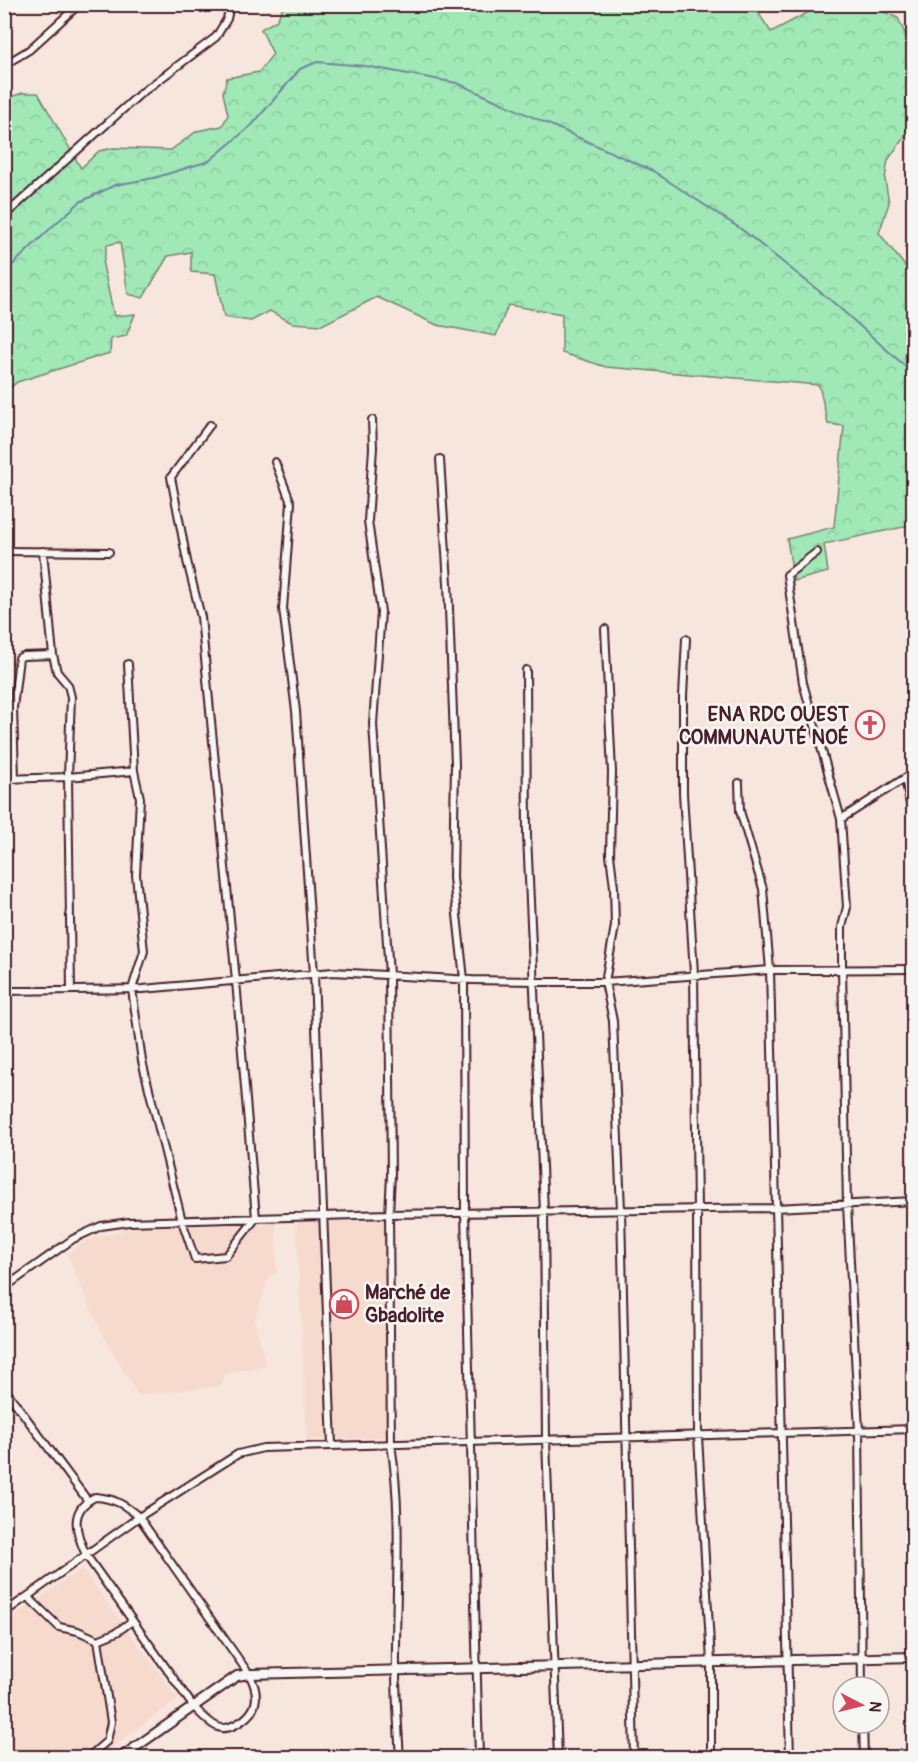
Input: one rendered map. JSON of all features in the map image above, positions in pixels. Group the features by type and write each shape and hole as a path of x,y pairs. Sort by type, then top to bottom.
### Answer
{"street":[{"path":"4,65 29,50 75,9 75,4"},
{"path":"4,216 140,94 216,37 227,20 230,4"},
{"path":"372,420 373,448 368,521 381,612 373,724 389,975 392,1175 389,1214 391,1444 396,1470 398,1583 396,1670 400,1758"},
{"path":"128,664 134,771 140,798 136,875 144,951 132,989 142,1061 182,1221 195,1259 226,1256 256,1218 201,617 187,561 171,477 210,425"},
{"path":"440,459 448,583 455,764 453,878 464,979 465,1213 479,1758"},
{"path":"276,462 291,503 283,609 296,711 314,974 332,1446"},
{"path":"43,550 53,655 57,672 68,685 71,697 68,777 71,990"},
{"path":"4,551 109,552"},
{"path":"817,552 787,575 803,683 841,819 847,907 842,927 842,969 847,1204 859,1431 862,1675"},
{"path":"605,629 612,772 610,855 615,926 605,982 613,1021 621,1210 634,1758"},
{"path":"686,639 683,793 694,974 698,1436 711,1662 711,1758"},
{"path":"15,779 13,708 19,658 53,655"},
{"path":"526,670 527,835 543,1211 546,1440 558,1758"},
{"path":"4,779 68,777 134,771"},
{"path":"841,819 905,778 914,825"},
{"path":"739,783 740,811 763,889 770,970 790,1758"},
{"path":"4,991 132,989 333,972 464,979 605,982 770,970 914,969"},
{"path":"4,1288 73,1239 101,1226 129,1222 389,1214 775,1208 914,1201"},
{"path":"4,1388 88,1501"},
{"path":"4,1613 139,1517 238,1454 263,1448 914,1429"},
{"path":"96,1497 124,1504 139,1517 256,1686 255,1704 249,1717 232,1726 221,1728 193,1706 86,1555 77,1536 76,1522 80,1509 96,1497"},
{"path":"28,1597 59,1627 78,1631 98,1640 117,1632 132,1621"},
{"path":"95,1758 92,1754 108,1741 111,1722 98,1640"},
{"path":"120,1758 237,1676 249,1674 914,1657"},
{"path":"863,1735 864,1758"}],"shaded area":[{"name":"Marché de Gbadolite","path":"386,1218 389,1437 307,1440 296,1220"},
{"path":"276,1223 277,1274 270,1275 254,1320 266,1365 225,1374 221,1386 138,1395 92,1312 67,1254 87,1240 133,1228"},
{"path":"82,1568 178,1699 99,1757 5,1757 4,1623"}],"green space":[{"path":"284,5 753,5 771,32 822,5 869,5 898,18 913,51 913,114 910,129 888,160 885,179 889,203 879,233 913,276 913,525 824,544 828,572 794,581 787,539 834,527 844,426 828,424 819,385 606,367 562,353 562,314 508,305 496,336 437,325 377,297 322,325 292,323 270,311 251,321 224,317 215,274 191,272 191,252 168,256 143,298 128,294 120,242 107,245 103,265 114,316 135,314 126,336 111,339 110,353 17,382 5,393 5,99 22,93 38,93 81,168 99,151 114,148 171,150 197,131 222,126 228,115 223,93 227,78 259,72 273,54 261,29 277,20"}],"waterway":[{"path":"4,273 80,202 115,185 154,178 209,161 252,125 300,69 317,62 365,66 457,83 653,171 741,229 834,303 914,374"}],"place":[{"name":"ENA RDC OUEST COMMUNAUTÉ NOÉ","path":"870,725"},
{"name":"Marché de Gbadolite","path":"344,1304"}]}
